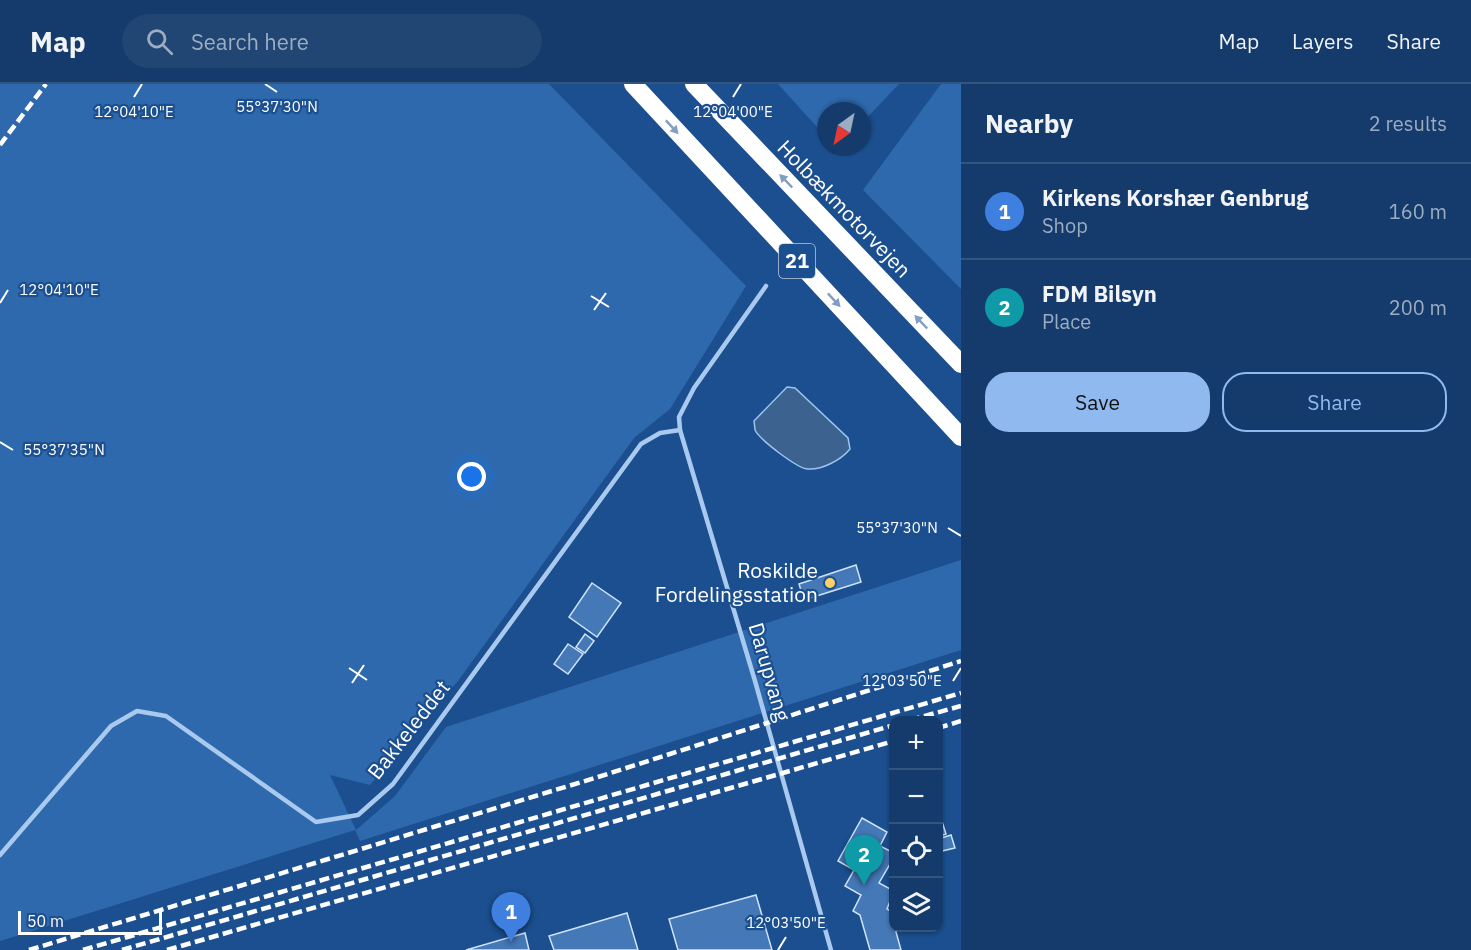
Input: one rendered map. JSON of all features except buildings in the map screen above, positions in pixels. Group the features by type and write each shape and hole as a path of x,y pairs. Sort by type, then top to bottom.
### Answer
{"highway":[{"name":"21","path":"633,84 961,437"},
{"name":"Holbækmotorvejen","path":"694,84 961,364"}],"lane":[{"path":"680,430 679,417 694,388 766,286"},
{"name":"Darupvang","path":"680,430 755,681 831,950"},
{"name":"Bakkeleddet","path":"0,855 111,726 137,711 166,716 316,822 358,815 393,784 641,444 660,433 680,430"}],"shaded area":[{"path":"0,84 549,84 746,286 670,409 634,438 458,681 370,785 330,775 356,830 395,796 446,727 961,560 961,650 360,841 355,830 0,941"},
{"path":"778,84 899,84 871,114 871,102 817,102 817,127"},
{"path":"941,84 961,84 961,289 863,190"},
{"path":"787,387 795,388 848,438 850,449 842,457 819,468 803,468 758,435 754,421"}],"railway":[{"path":"0,145 46,84"},
{"path":"29,950 598,777 961,661"},
{"path":"83,950 961,693"},
{"path":"925,716 961,706"},
{"path":"943,726 961,721"},
{"path":"122,950 889,726"},
{"path":"167,950 889,742"}],"place":[{"name":"Roskilde Fordelingsstation","path":"830,583"},
{"name":"FDM Bilsyn","path":"864,885"},
{"name":"Kirkens Korshær Genbrug","path":"511,942"}]}
